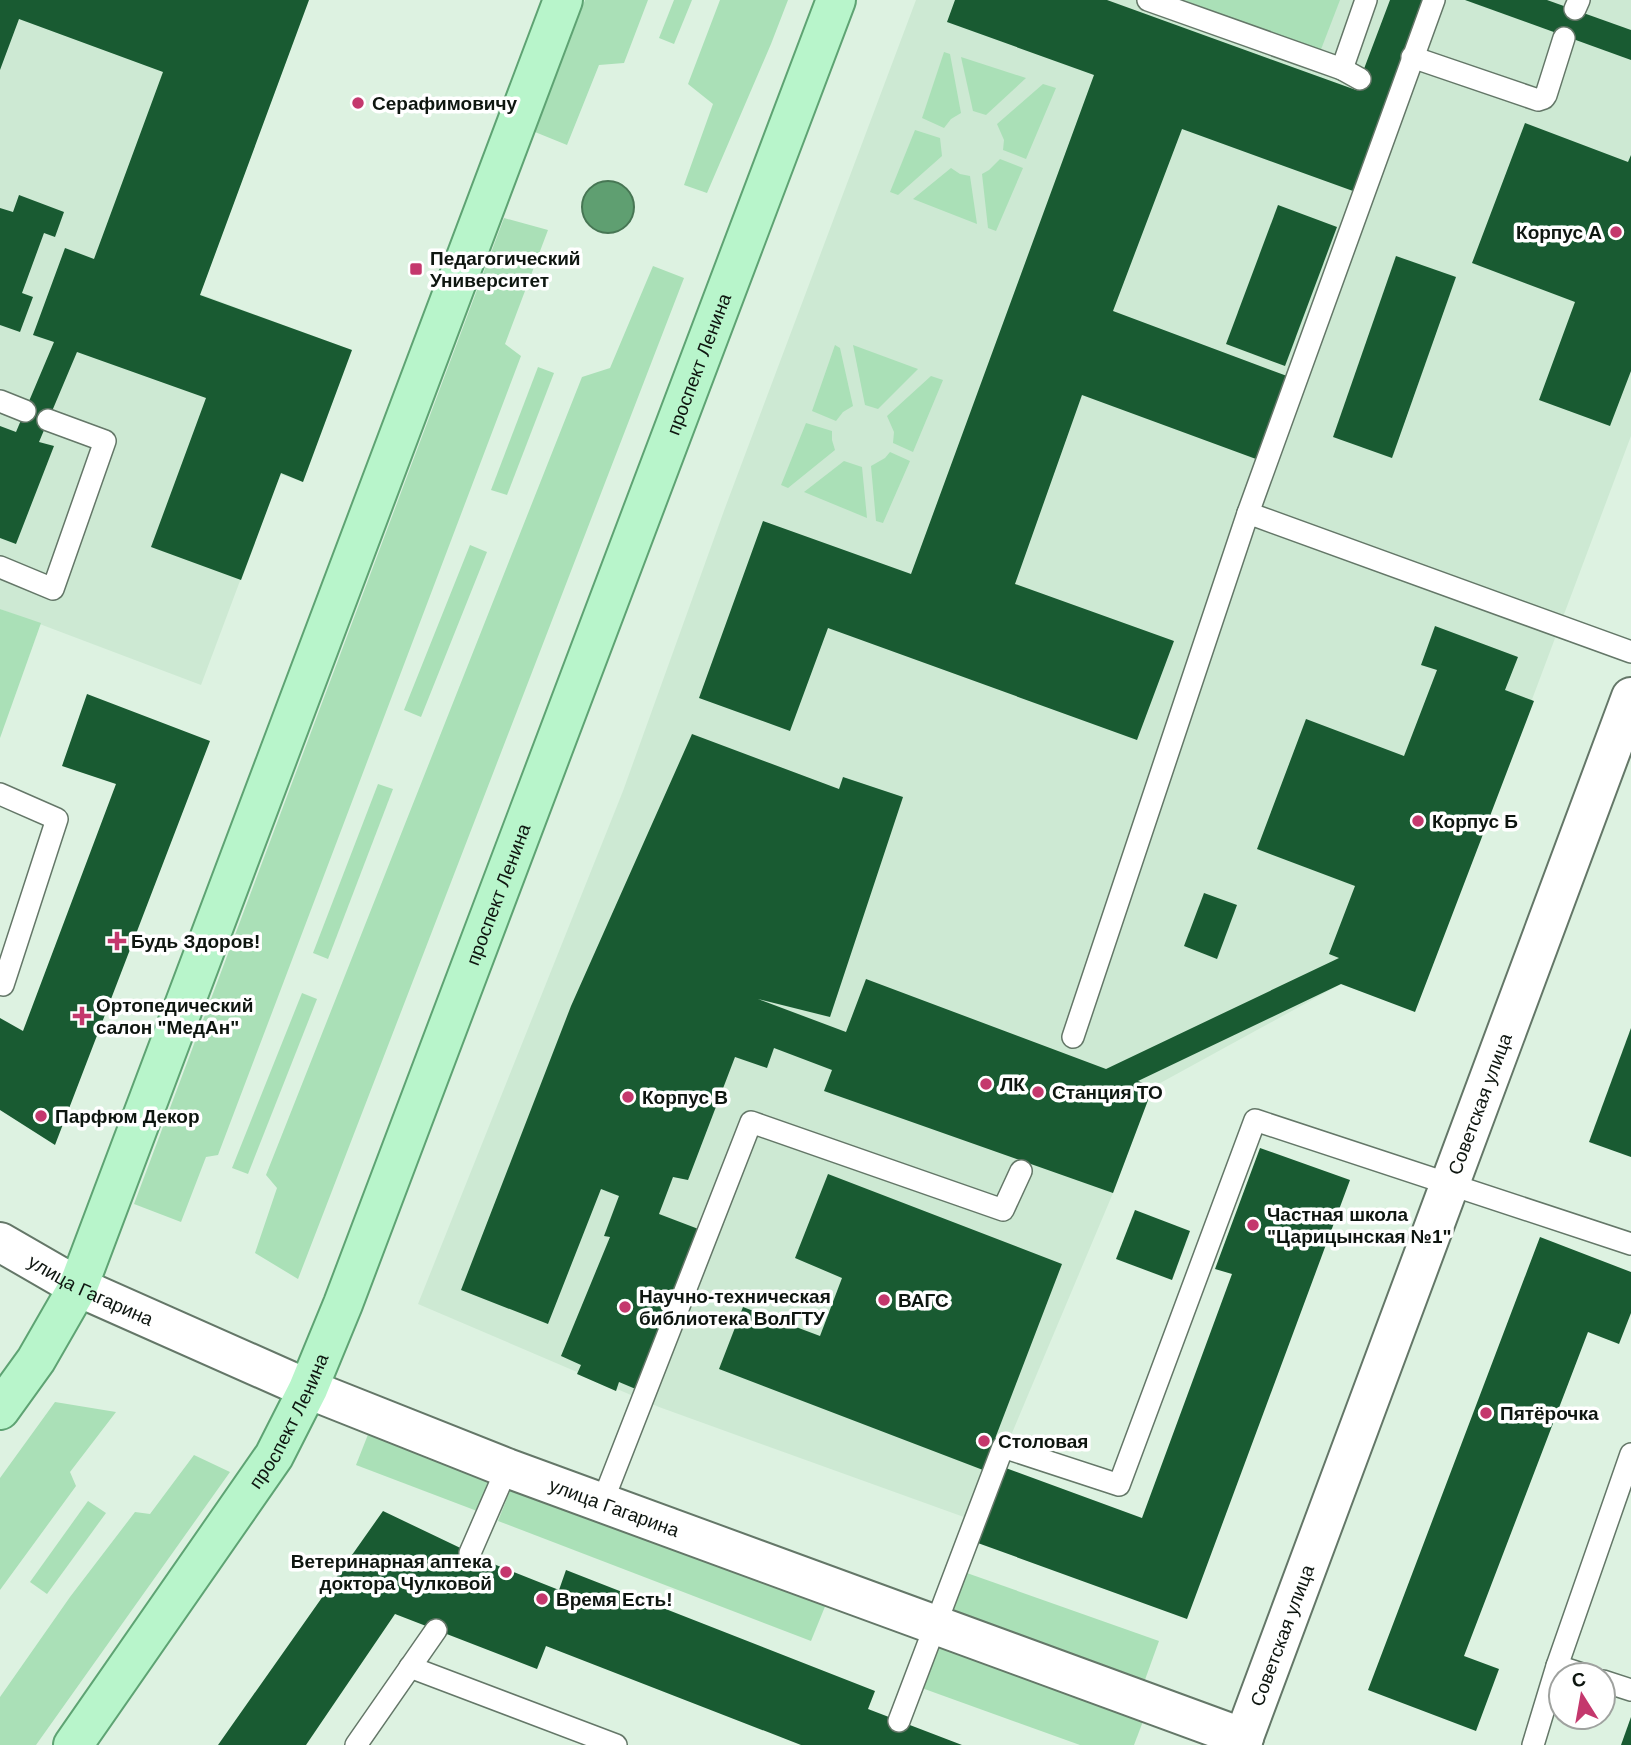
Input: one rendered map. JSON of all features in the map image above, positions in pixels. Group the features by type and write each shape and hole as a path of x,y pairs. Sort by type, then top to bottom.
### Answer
{"main road":[{"path":"0,1410 36,1360 78,1287 563,0"},
{"name":"проспект Ленина","path":"73,1745 274,1456 308,1389 343,1304 836,0"}],"street":[{"name":"Советская улица","path":"1242,1742 1631,697"},
{"name":"улица Гагарина","path":"0,1242 78,1287 308,1389 507,1468 1242,1742"}],"lane":[{"path":"1148,0 1351,74 1366,0"},
{"path":"1073,1037 1248,513 1396,92 1434,0"},
{"path":"1412,57 1538,100 1546,95 1564,38"},
{"path":"0,401 25,411"},
{"path":"0,567 53,589 105,442 48,419"},
{"path":"1248,513 1631,652"},
{"path":"0,794 57,819 3,985 0,983"},
{"path":"899,1721 1003,1447 1119,1485 1255,1120 1631,1244"},
{"path":"602,1503 751,1122 1003,1210 1021,1171"},
{"path":"1559,1661 1631,1454"},
{"path":"470,1553 507,1468"},
{"path":"355,1745 436,1630"},
{"path":"410,1667 616,1745"},
{"path":"1533,1745 1547,1699"}],"shaded area":[{"path":"0,0 309,0 200,294 352,350 303,482 280,474 201,685 0,609"},
{"path":"585,0 648,0 624,63 599,65 567,145 535,132"},
{"path":"674,0 692,0 674,44 659,38"},
{"path":"720,0 788,0 707,193 684,185 713,104 688,84"},
{"path":"916,0 1631,0 1631,436 1415,1011 1341,984 1153,1087 1113,1193 975,1521 659,1407 617,1389 616,1391 418,1304 623,791 725,508"},
{"path":"1184,0 1340,0 1320,52"},
{"path":"944,52 950,54 961,113 951,119 944,128 922,118"},
{"path":"961,57 1026,78 986,115 973,111"},
{"path":"1043,84 1056,88 1026,159 1003,150 1004,140 997,124"},
{"path":"915,130 940,138 942,156 898,195 890,192"},
{"path":"1000,159 1023,168 996,231 988,228 982,174"},
{"path":"951,168 970,176 977,224 913,199"},
{"path":"608,181 627,188 634,207 627,226 608,233 589,226 582,207 589,188"},
{"path":"504,218 548,230 505,344 521,356 218,1155 206,1157 181,1222 134,1204"},
{"path":"653,266 684,278 298,1279 255,1253 277,1188 266,1175 582,377 610,368"},
{"path":"835,345 840,348 853,406 843,412 836,421 812,411"},
{"path":"853,345 918,369 878,409 865,405"},
{"path":"538,367 554,373 507,495 491,490"},
{"path":"931,376 943,380 913,452 893,443 894,432 887,416"},
{"path":"806,423 832,431 835,450 788,488 781,485"},
{"path":"890,452 910,461 883,523 876,521 871,466"},
{"path":"844,461 862,467 867,518 804,492"},
{"path":"470,545 487,552 421,717 404,710"},
{"path":"0,609 41,623 0,738"},
{"path":"378,784 393,789 328,959 313,953"},
{"path":"302,993 317,999 248,1174 232,1168"},
{"path":"55,1402 116,1412 70,1472 76,1486 0,1590 0,1478"},
{"path":"369,1432 490,1478 477,1511 356,1465"},
{"path":"194,1455 230,1472 36,1745 0,1745 0,1697 70,1597 135,1512 150,1514"},
{"path":"513,1483 826,1604 811,1641 498,1521"},
{"path":"88,1501 106,1513 47,1594 30,1582"},
{"path":"964,1572 1159,1641 1142,1688 947,1618"},
{"path":"936,1639 1145,1716 1134,1745 1080,1745 919,1687"}],"building":[{"path":"0,0 309,0 200,295 352,350 303,482 281,473 241,580 151,547 206,398 77,352 39,442 54,446 16,544 0,538 0,426 16,432 54,342 33,335 65,248 94,259 163,72 19,19 0,70"},
{"path":"955,0 1107,0 1356,90 1390,0 1422,0 1353,191 1182,129 1113,311 1287,376 1256,459 1082,395 1015,584 1174,641 1137,740 828,628 790,731 699,698 763,521 911,574 1094,75 947,22"},
{"path":"1465,0 1547,0 1631,30 1631,60"},
{"path":"1525,123 1628,162 1631,155 1631,371 1610,426 1539,400 1575,302 1472,263"},
{"path":"19,195 64,212 55,237 44,233 22,293 33,297 20,332 0,325 0,208 13,212"},
{"path":"1278,205 1337,227 1285,366 1226,344"},
{"path":"1396,256 1456,277 1392,458 1333,437"},
{"path":"1435,626 1518,657 1505,690 1534,701 1415,1012 1341,984 1138,1081 1153,1087 1113,1193 824,1091 832,1070 774,1048 767,1068 735,1057 688,1180 673,1177 659,1214 701,1230 638,1390 619,1382 616,1391 577,1374 581,1365 561,1356 610,1237 604,1236 619,1196 601,1189 548,1324 461,1290 571,1006 692,734 839,789 843,777 903,797 830,1017 758,999 846,1032 866,979 1106,1069 1339,958 1329,954 1355,886 1257,849 1306,719 1404,756 1437,670 1421,665"},
{"path":"87,694 210,741 55,1145 0,1110 0,1018 23,1031 116,784 62,766"},
{"path":"1204,893 1237,905 1217,959 1184,946"},
{"path":"1631,1028 1631,1157 1589,1142"},
{"path":"1260,1148 1350,1180 1187,1619 975,1542 1003,1467 1142,1518 1232,1274 1215,1269"},
{"name":"ВАГС","path":"828,1174 1062,1264 983,1470 719,1369 743,1307 820,1336 842,1278 795,1258"},
{"path":"1135,1210 1190,1231 1172,1280 1116,1259"},
{"path":"1540,1237 1631,1272 1631,1313 1619,1344 1588,1332 1464,1656 1499,1669 1476,1731 1368,1690"},
{"path":"383,1511 496,1565 559,1590 566,1570 875,1691 868,1709 962,1745 801,1745 546,1646 537,1669 395,1614 306,1745 218,1745"},
{"path":"1631,1717 1631,1745 1621,1745"}],"place":[{"name":"Серафимовичу","path":"358,103"},
{"name":"Корпус А","path":"1616,232"},
{"name":"Педагогический Университет","path":"416,269"},
{"name":"Корпус Б","path":"1418,821"},
{"name":"Будь Здоров!","path":"117,941"},
{"name":"Ортопедический салон \"МедАн\"","path":"82,1016"},
{"name":"ЛК","path":"986,1084"},
{"name":"Станция ТО","path":"1038,1092"},
{"name":"Корпус В","path":"628,1097"},
{"name":"Парфюм Декор","path":"41,1116"},
{"name":"Частная школа \"Царицынская №1\"","path":"1253,1225"},
{"name":"ВАГС","path":"884,1300"},
{"name":"Научно-техническая библиотека ВолГТУ","path":"625,1307"},
{"name":"Пятёрочка","path":"1486,1413"},
{"name":"Столовая","path":"984,1441"},
{"name":"Ветеринарная аптека доктора Чулковой","path":"506,1572"},
{"name":"Время Есть!","path":"542,1599"}]}
